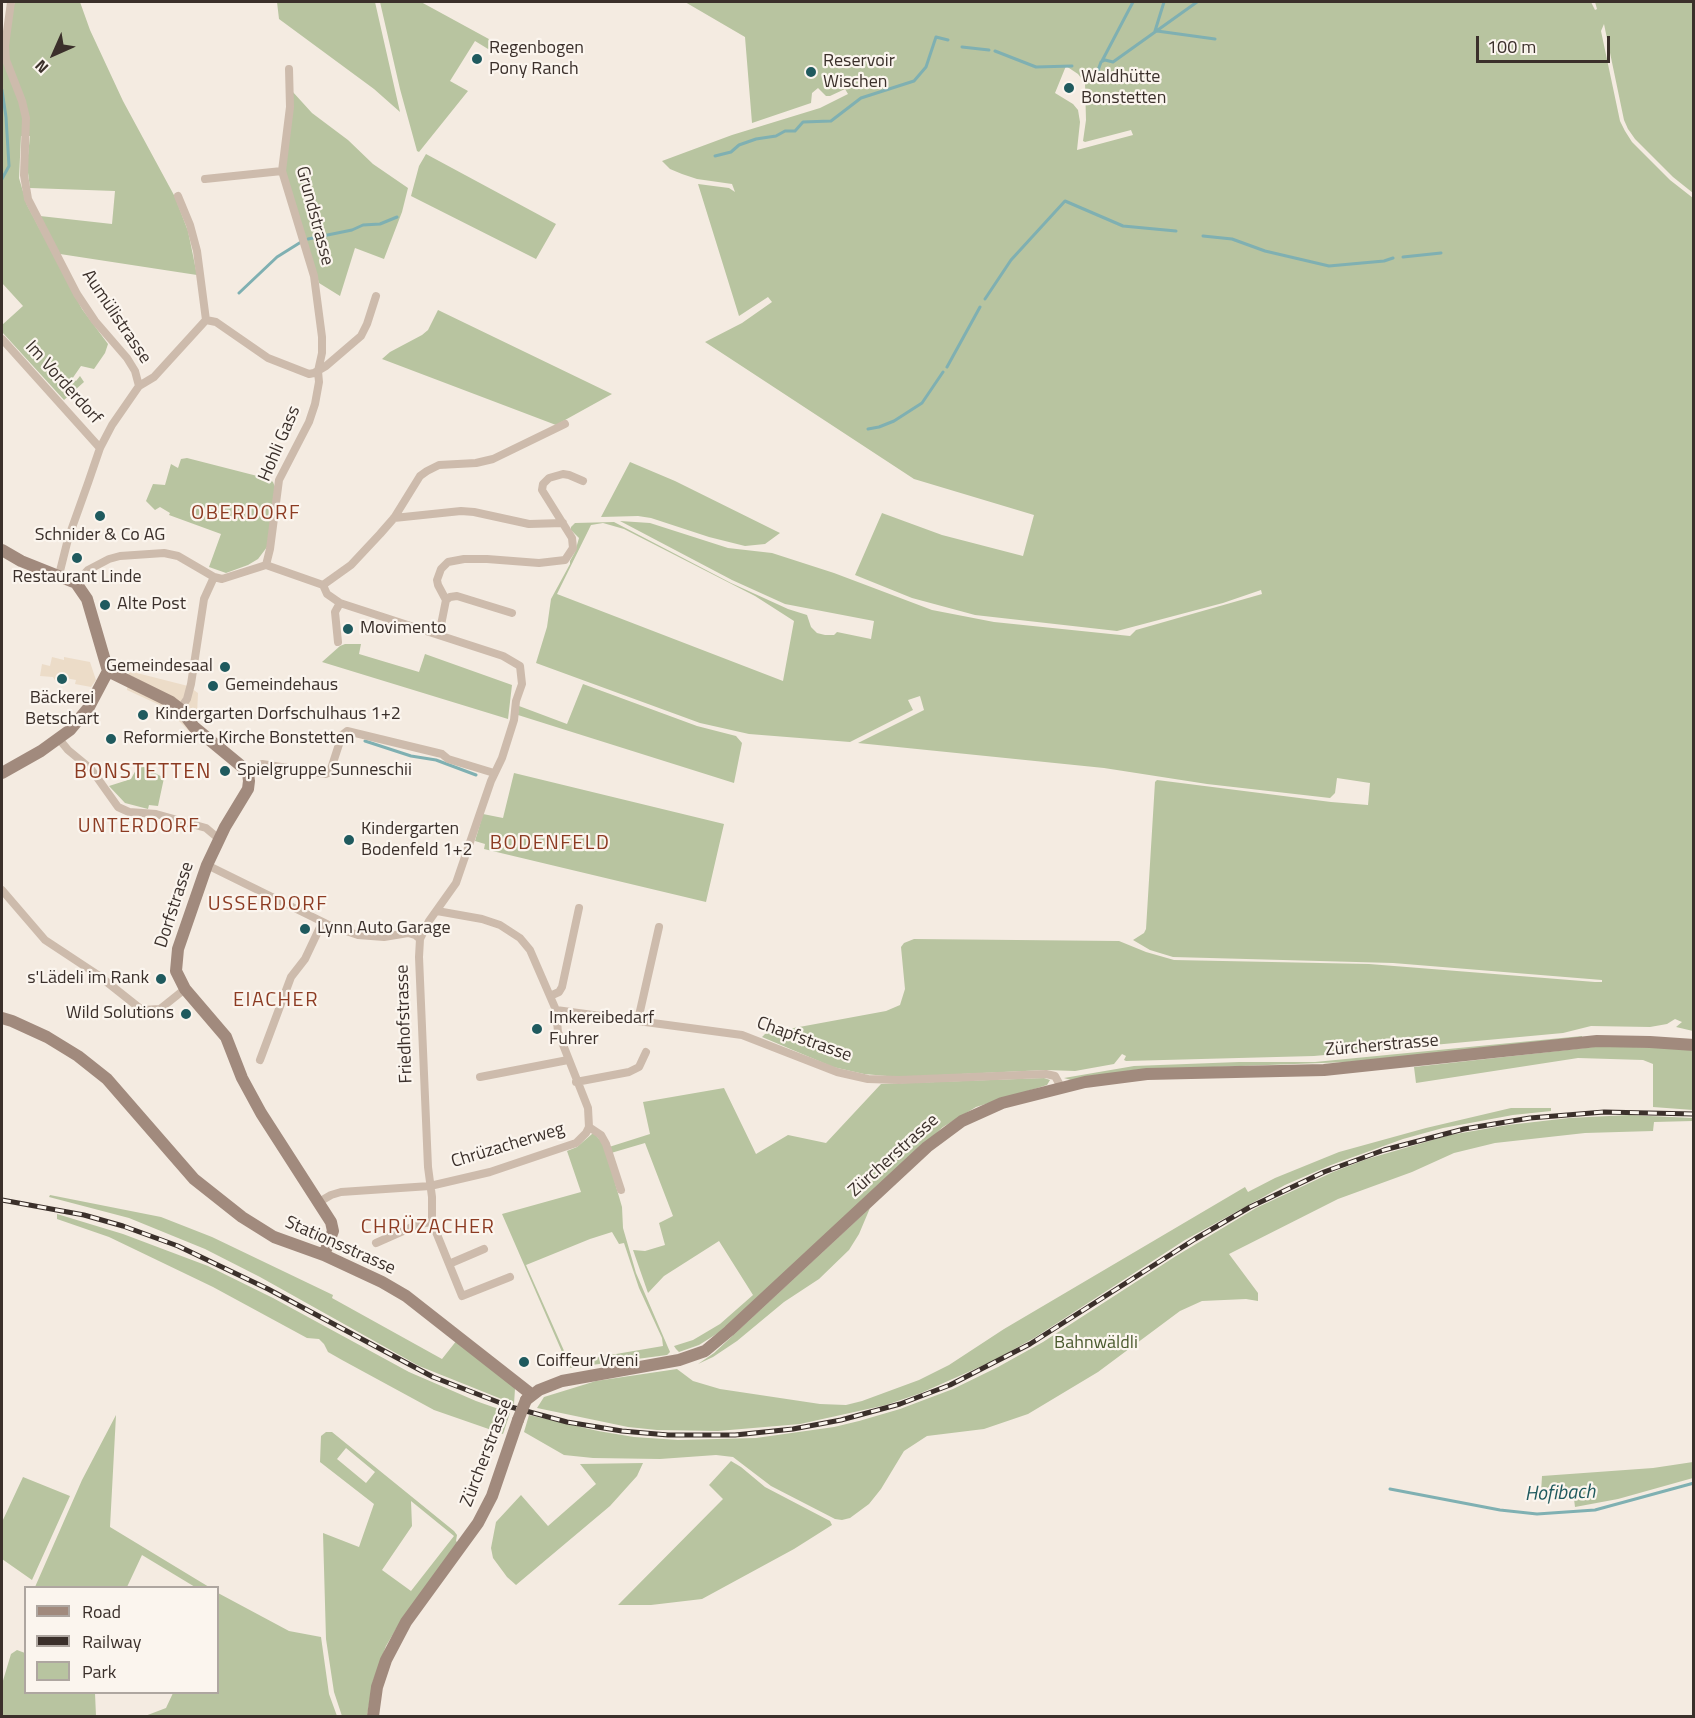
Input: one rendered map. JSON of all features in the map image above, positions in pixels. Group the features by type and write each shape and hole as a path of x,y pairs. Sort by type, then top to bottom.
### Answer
{"main road":[{"path":"2,550 21,561 76,584 87,599 108,671 82,717 59,739 2,773"},
{"path":"108,671 154,693 180,709 194,728 248,773"},
{"name":"Dorfstrasse","path":"248,773 248,789 225,826 207,865 177,956 177,971 185,989 226,1037 242,1078 261,1113 331,1222 333,1231 324,1255"},
{"name":"Stationsstrasse","path":"2,1018 47,1037 78,1056 107,1080 194,1179 234,1212 274,1237 324,1255 406,1296 529,1397"},
{"name":"Zürcherstrasse","path":"373,1716 381,1672 394,1641 478,1523 492,1496 518,1420 529,1397 562,1381 679,1360 705,1351 946,1132 962,1121 1002,1102 1061,1087 1115,1077 1147,1074 1324,1070 1597,1041 1694,1044"}],"street":[{"name":"Aumülistrasse","path":"11,2 5,46 6,60 27,118 24,176 28,199 77,294 95,321 127,358 135,371 139,386 111,425 100,448 68,540 59,575"},
{"name":"Grundstrasse","path":"289,69 290,107 282,171 314,276 322,337 322,353 318,371"},
{"path":"205,179 282,171"},
{"path":"139,386 154,377 206,320 197,251 190,225 178,196"},
{"path":"206,320 216,322 268,357 309,374 318,371 361,336 376,296"},
{"name":"Im Vorderdorf","path":"2,339 100,448"},
{"name":"Hohli Gass","path":"266,565 279,480 309,422 319,382 318,371"},
{"path":"323,585 351,565 394,518 420,476 432,468 439,465 476,463 493,459 565,424"},
{"path":"76,584 88,570 120,556 164,553 193,564 213,577 222,579 266,565 323,585 327,594 340,603 439,635 446,600 439,590 437,580 441,569 448,562 464,559 539,563 565,560 571,553 573,543 542,490 543,484 549,478 563,474 569,474 583,481"},
{"path":"394,518 461,511 529,524 562,523"},
{"path":"180,709 187,699 191,684 204,599 213,577"},
{"path":"446,600 457,596 512,613"},
{"path":"338,642 335,612 340,603"},
{"name":"Friedhofstrasse","path":"430,1186 422,1037 420,939 429,921 456,883 494,773 502,758 514,720 516,701 523,679 520,666 508,657 439,635"},
{"path":"248,773 262,764 326,774 330,772 342,735 347,731 434,752 448,759 494,773"},
{"path":"59,739 91,770 118,807 129,812 156,814 206,828 219,839"},
{"path":"206,828 225,826"},
{"path":"207,865 322,923 358,935 384,937 408,933 420,939"},
{"path":"2,892 45,940 98,975 142,1010 160,1009 185,989"},
{"path":"550,996 559,992 562,987 579,908"},
{"path":"437,911 489,921 520,938 530,951 556,1010"},
{"path":"260,1060 291,977 305,958 322,923"},
{"path":"638,1020 659,927"},
{"name":"Chapfstrasse","path":"556,1010 742,1035 837,1072 868,1079 899,1080 1046,1074 1055,1076 1061,1087"},
{"name":"Chrüzacherweg","path":"319,1202 341,1192 430,1186 499,1170 576,1143 589,1127 588,1108 558,1032 556,1010"},
{"path":"576,1082 629,1072 639,1066 646,1052"},
{"path":"480,1077 568,1060"},
{"name":"Chrüzacherweg","path":"589,1127 601,1135 606,1144 621,1190"},
{"path":"430,1186 432,1222 462,1296 510,1277"},
{"path":"376,1243 419,1224 432,1222"},
{"path":"449,1264 484,1249"}],"green space":[{"path":"15,2 80,2 90,30 123,101 175,197 188,231 197,275 60,254 40,216 112,224 115,191 30,188 27,165 30,136 21,136 19,178 27,205 82,309 108,344 94,369 81,366 72,379 76,381 80,376 84,382 64,400 2,332 2,325 23,306 2,283 2,30 3,35"},
{"path":"277,2 375,2 400,112 374,89 279,19"},
{"path":"380,2 421,2 498,44 493,52 475,41 450,81 468,91 419,152 400,89"},
{"path":"685,2 1591,2 1595,10 1597,9 1595,2 1693,2 1693,193 1673,177 1628,129 1624,120 1604,24 1601,31 1620,121 1625,131 1632,142 1670,180 1693,198 1693,1031 1676,1027 1682,1022 1675,1019 1667,1024 1650,1027 1591,1026 1563,1033 1314,1056 1126,1061 1124,1060 1126,1056 1122,1054 1114,1064 1075,1071 1046,1070 898,1077 864,1074 833,1067 762,1037 765,1034 783,1030 886,1011 900,1005 905,989 901,947 904,943 914,939 1119,941 1174,960 1369,964 1595,982 1602,982 1602,980 1393,963 1173,957 1150,950 1133,940 1146,929 1155,782 1157,780 1368,805 1370,783 1337,778 1335,793 1330,798 1207,784 1104,768 858,743 924,710 920,696 908,700 913,710 850,742 749,734 700,723 536,663 547,627 551,599 570,564 579,538 571,530 575,523 614,522 731,583 788,609 807,615 811,627 817,633 825,635 834,635 837,632 871,639 874,621 785,604 732,580 620,521 650,523 728,548 772,553 834,573 932,610 994,622 1130,636 1136,630 1262,594 1261,590 1223,603 1117,631 975,615 912,598 855,575 882,513 942,535 1023,556 1034,515 914,479 705,342 742,323 772,302 768,297 739,316 698,184 729,188 735,192 732,184 697,179 670,169 662,161 732,135 820,108 848,94 845,89 826,96 818,88 812,93 811,103 752,123 745,37","holes":["1066,66 1078,74 1085,83 1086,120 1083,141 1131,130 1133,135 1077,150 1080,122 1078,110 1073,104 1055,93","603,523 624,529 755,596 794,621 783,681 557,594 591,525"]},
{"path":"292,91 312,113 348,140 373,164 408,188 402,212 384,259 355,248 340,296 319,283 287,183 285,166"},
{"path":"426,154 556,224 536,259 411,196 419,166"},
{"path":"438,310 612,394 556,425 382,359 428,330"},
{"path":"187,458 269,479 273,482 275,487 267,547 258,559 226,573 209,567 221,534 169,515 170,513 160,507 155,510 146,501 153,484 165,485 171,464 178,468 181,459"},
{"path":"630,462 675,481 780,533 765,544 745,546 651,518 601,517"},
{"path":"345,644 361,644 359,654 419,672 425,654 512,685 508,719 322,662"},
{"path":"583,684 697,726 736,736 742,743 734,783 518,715 519,706 567,724"},
{"path":"144,767 164,778 158,806 149,805 148,809 125,803 109,786 131,779 137,768"},
{"path":"514,773 724,824 706,902 484,849 485,844 475,841 483,814 503,818"},
{"path":"1582,1036 1582,1038 1348,1062 1134,1070 1071,1080 1064,1078 1134,1066 1315,1062"},
{"path":"1603,1046 1693,1049 1693,1110 1653,1107 1653,1064 1643,1060 1578,1058 1416,1083 1414,1067"},
{"path":"1044,1078 1050,1080 1047,1085 976,1107 943,1127 726,1328 699,1345 679,1352 676,1349 674,1346 693,1340 720,1324 753,1295 719,1241 664,1276 648,1293 633,1250 645,1251 665,1245 659,1223 673,1216 645,1143 611,1153 609,1147 650,1134 643,1102 724,1088 756,1154 788,1135 826,1143 881,1084"},
{"path":"1511,1108 1551,1108 1551,1111 1513,1115 1443,1128 1403,1139 1331,1165 1285,1185 1185,1240 1034,1338 993,1361 921,1393 886,1405 800,1424 718,1431 628,1427 537,1408 544,1397 596,1381 677,1369 693,1381 720,1389 820,1404 846,1405 862,1401 919,1380 949,1365 1004,1329 1245,1187 1248,1192 1275,1178 1339,1152"},
{"name":"Bahnwäldli","path":"1629,1115 1693,1118 1693,1121 1654,1122 1653,1131 1585,1133 1495,1143 1454,1153 1412,1172 1338,1199 1229,1254 1258,1293 1258,1301 1246,1299 1202,1301 1180,1311 1098,1372 1028,1414 984,1429 927,1436 904,1451 869,1504 850,1518 835,1519 771,1486 733,1457 716,1455 660,1459 564,1455 524,1432 529,1415 598,1431 634,1437 678,1440 756,1438 834,1427 859,1421 900,1409 953,1389 998,1367 1043,1342 1176,1256 1256,1208 1333,1172 1367,1159 1450,1135 1569,1118"},
{"path":"592,1134 595,1134 604,1145 622,1207 623,1228 636,1273 670,1352 667,1355 569,1368 502,1214 581,1192 567,1151 577,1147","holes":["612,1232 619,1244 624,1243 639,1288 662,1338 663,1346 569,1362 526,1265"]},
{"path":"50,1195 161,1217 212,1237 333,1295 332,1298 442,1359 457,1340 509,1380 515,1389 514,1404 419,1366 260,1277 205,1249 129,1218 49,1197"},
{"path":"870,1208 849,1250 819,1279 784,1302 737,1341 698,1364 714,1353"},
{"path":"57,1214 123,1234 208,1266 273,1298 409,1372 510,1413 503,1434 434,1410 328,1352 319,1339 307,1338 213,1287 109,1237 57,1219"},
{"path":"116,1415 110,1527 207,1586 193,1586 142,1555 127,1586 35,1586 82,1480"},
{"path":"326,1432 332,1432 454,1531 459,1544 386,1646 373,1681 367,1716 342,1716 334,1692 326,1639 323,1533 359,1547 374,1504 320,1462 321,1436","holes":["346,1448 375,1472 366,1483 337,1459","411,1501 454,1536 411,1591 382,1570 412,1526"]},
{"path":"731,1461 765,1487 830,1521 832,1525 794,1549 702,1599 651,1605 618,1605 723,1499 709,1485"},
{"path":"1693,1462 1693,1478 1618,1499 1575,1507 1574,1499 1560,1500 1559,1493 1541,1493 1542,1476 1653,1468"},
{"path":"643,1463 637,1476 610,1506 516,1585 493,1558 491,1548 496,1522 521,1495 548,1526 596,1484 580,1464"},
{"path":"23,1477 70,1496 32,1580 2,1559 2,1522"},
{"path":"219,1594 289,1631 321,1637 329,1694 337,1716 145,1716 166,1708 173,1694 219,1694"},
{"path":"17,1650 24,1653 24,1694 95,1694 96,1716 2,1716 2,1684 11,1654"}],"shaded area":[{"path":"52,657 90,662 96,680 91,687 75,684 76,680 60,677 56,682 53,677 40,676 42,664 50,666"},
{"path":"129,671 188,686 198,693 196,738 177,719 161,716 164,707 127,690"}],"waterway":[{"path":"1102,61 1133,2"},
{"path":"1155,31 1164,2"},
{"path":"1097,73 1101,62 1105,60 1113,62 1197,2"},
{"path":"1157,31 1215,39"},
{"path":"715,156 731,152 739,145 756,139 776,136 785,131 795,131 803,122 831,121 861,98 914,81 926,67 936,37 948,40"},
{"path":"962,47 989,50"},
{"path":"995,51 1036,67 1072,66"},
{"path":"2,90 9,166 2,179"},
{"path":"985,299 1011,260 1065,201 1123,226 1176,231"},
{"path":"308,239 352,230 363,225 380,224 397,217"},
{"path":"1203,236 1232,239 1265,251 1329,266 1384,261 1393,258"},
{"path":"239,293 277,257 301,242"},
{"path":"1403,257 1441,253"},
{"path":"947,367 980,307"},
{"path":"868,429 894,421 922,403 943,372"},
{"path":"365,741 411,756 436,760 476,775"},
{"name":"Hofibach","path":"1390,1489 1500,1510 1537,1514 1595,1510 1694,1483"}],"railway":[{"path":"2,1200 84,1215 178,1246 268,1289 433,1377 511,1407 567,1422 622,1431 668,1435 735,1435 793,1429 841,1420 900,1404 950,1385 1030,1344 1195,1239 1250,1207 1324,1172 1384,1150 1464,1129 1530,1118 1604,1112 1694,1114"}],"place":[{"name":"Regenbogen Pony Ranch","path":"477,59"},
{"name":"Reservoir Wischen","path":"811,72"},
{"name":"Waldhütte Bonstetten","path":"1069,88"},
{"name":"Schnider & Co AG","path":"100,516"},
{"name":"Restaurant Linde","path":"77,558"},
{"name":"Alte Post","path":"105,605"},
{"name":"Movimento","path":"348,629"},
{"name":"Gemeindesaal","path":"225,667"},
{"name":"Bäckerei Betschart","path":"62,679"},
{"name":"Gemeindehaus","path":"213,686"},
{"name":"Kindergarten Dorfschulhaus 1+2","path":"143,715"},
{"name":"Reformierte Kirche Bonstetten","path":"111,739"},
{"name":"Spielgruppe Sunneschii","path":"225,771"},
{"name":"Kindergarten Bodenfeld 1+2","path":"349,840"},
{"name":"Lynn Auto Garage","path":"305,929"},
{"name":"s'Lädeli im Rank","path":"161,979"},
{"name":"Wild Solutions","path":"186,1014"},
{"name":"Imkereibedarf Fuhrer","path":"537,1029"},
{"name":"Coiffeur Vreni","path":"524,1362"}],"district":[{"name":"OBERDORF","path":"246,514"},
{"name":"BONSTETTEN","path":"143,773"},
{"name":"UNTERDORF","path":"139,827"},
{"name":"BODENFELD","path":"550,844"},
{"name":"USSERDORF","path":"268,905"},
{"name":"EIACHER","path":"276,1001"},
{"name":"CHRÜZACHER","path":"428,1228"}]}
